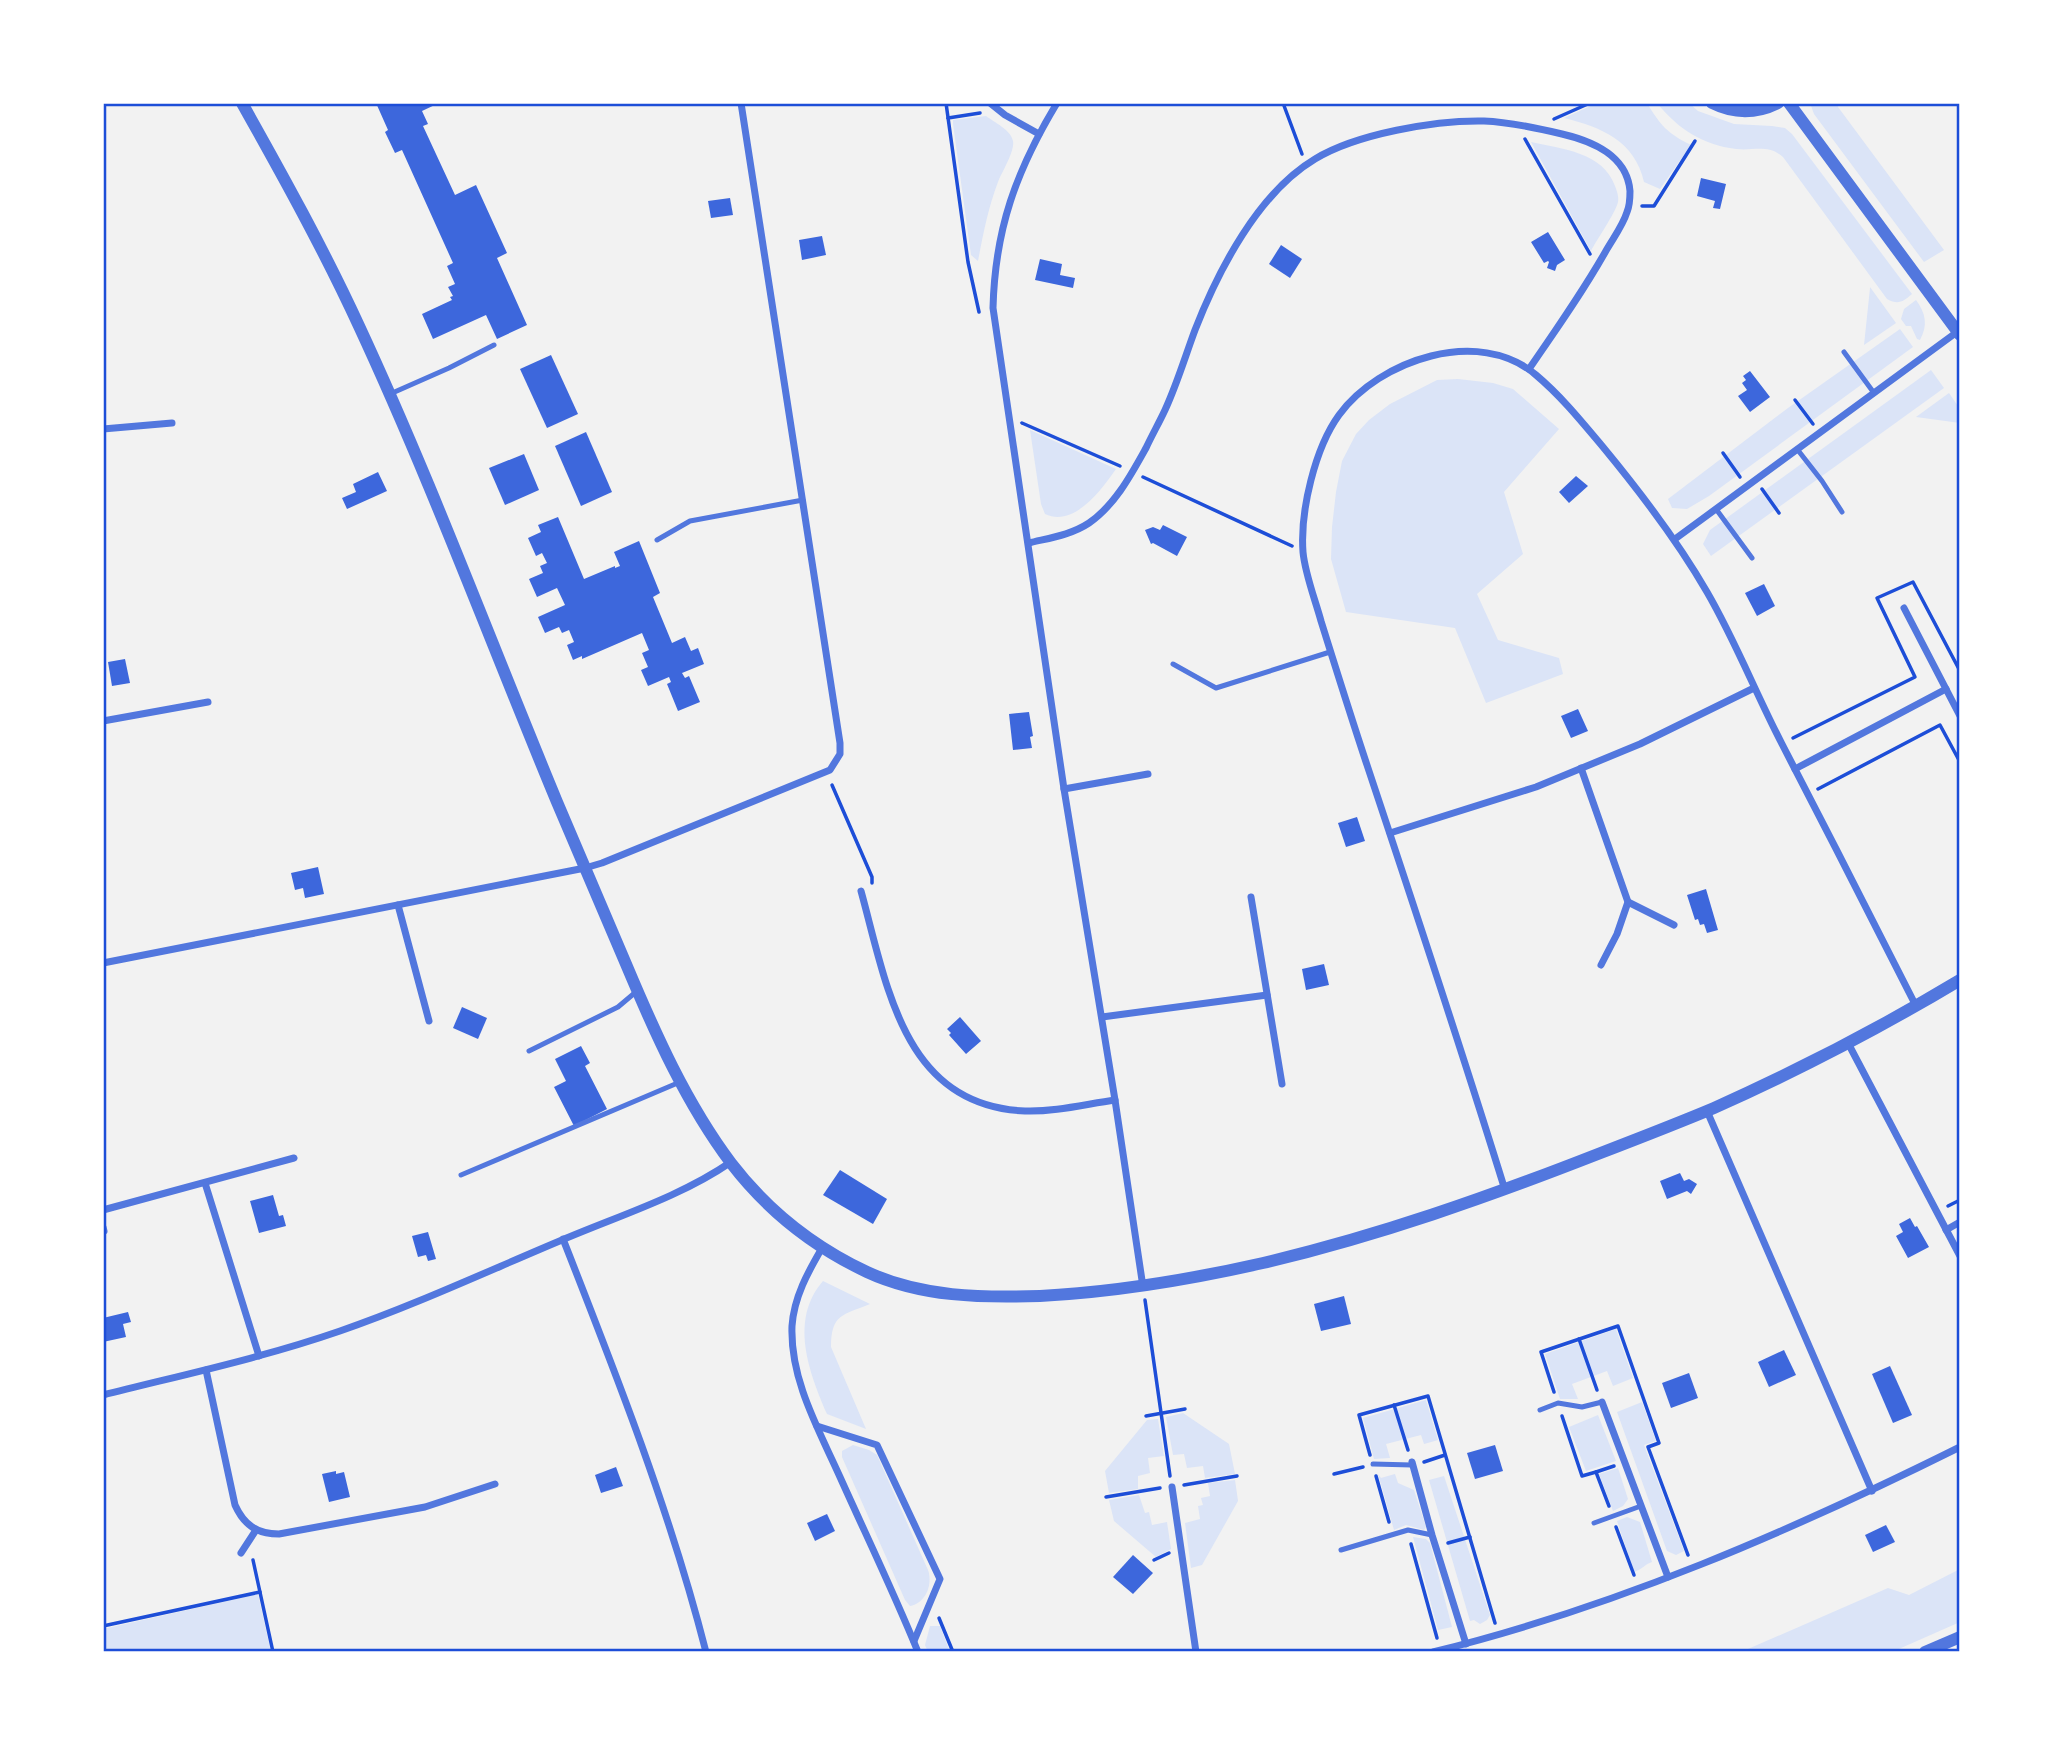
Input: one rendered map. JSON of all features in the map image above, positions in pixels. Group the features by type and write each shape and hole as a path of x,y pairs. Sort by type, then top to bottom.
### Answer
{"street":[{"path":"242,103 328,263 390,394 585,868 680,1082 731,1162 757,1194 788,1223 822,1248 874,1275 907,1287 979,1297 1085,1294 1143,1287 1312,1251 1386,1230 1506,1190 1707,1111 1848,1043 1960,980"},
{"path":"103,962 585,868 822,774 830,770 836,762 840,754 840,743 741,103"},
{"path":"990,103 1039,134"},
{"path":"1057,103 1039,134 1006,212 998,245 993,308 1064,789 1143,1287"},
{"path":"1712,103 1729,110 1744,112 1778,103"},
{"path":"1675,539 1959,334 1789,103"},
{"path":"1029,543 1070,533 1089,523 1112,501 1133,472 1165,410 1196,328 1234,251 1262,209 1284,183 1306,165 1334,149 1373,136 1422,127 1482,121 1532,127 1576,137 1605,150 1617,161 1626,175 1630,191 1627,213 1597,267 1529,369"},
{"path":"1506,1190 1331,652 1303,552 1310,485 1329,429 1342,410 1373,382 1390,371 1448,352 1493,354 1515,361 1529,369 1552,390 1631,481 1675,539 1709,595 1916,1006"},
{"path":"103,429 172,424"},
{"path":"1904,608 1960,716"},
{"path":"1390,833 1536,787 1640,744 1754,688"},
{"path":"1795,769 1946,689"},
{"path":"103,721 208,702"},
{"path":"1581,768 1628,902 1601,965"},
{"path":"1064,789 1147,774"},
{"path":"861,891 893,1006 925,1065 946,1083 971,1100 990,1107 1026,1111 1115,1100"},
{"path":"1251,897 1282,1084"},
{"path":"1628,902 1674,925"},
{"path":"398,905 429,1021"},
{"path":"1102,1017 1267,995"},
{"path":"1848,1043 1960,1256"},
{"path":"1707,1111 1872,1491"},
{"path":"103,1210 294,1158"},
{"path":"103,1395 259,1356 377,1317 707,1178 731,1162"},
{"path":"205,1183 259,1356"},
{"path":"1945,1230 1960,1222"},
{"path":"563,1239 646,1460 706,1652"},
{"path":"822,1248 807,1273 798,1298 792,1328 795,1365 817,1426 918,1652"},
{"path":"206,1370 235,1505 242,1519 256,1530 279,1534 425,1507 495,1484"},
{"path":"1602,1402 1668,1577"},
{"path":"817,1426 877,1445 940,1579 914,1641"},
{"path":"1436,1651 1564,1615 1668,1577 1872,1491 1960,1447"},
{"path":"1412,1464 1466,1643"},
{"path":"1172,1486 1196,1652"},
{"path":"241,1553 256,1530"},
{"path":"1925,1652 1960,1637"}],"lane":[{"path":"390,394 494,345"},
{"path":"1844,352 1874,393"},
{"path":"1797,449 1842,512"},
{"path":"657,540 690,521 803,500"},
{"path":"1716,509 1752,558"},
{"path":"1173,664 1216,688 1331,652"},
{"path":"529,1051 618,1007 638,991"},
{"path":"461,1175 680,1082"},
{"path":"1540,1410 1558,1403 1582,1407 1602,1402"},
{"path":"1373,1464 1412,1464"},
{"path":"1594,1523 1641,1506"},
{"path":"1341,1550 1408,1530 1432,1535"}],"path":[{"path":"946,103 968,262 979,312"},
{"path":"1283,103 1306,165"},
{"path":"1532,127 1590,103"},
{"path":"948,118 999,110"},
{"path":"1517,125 1597,267"},
{"path":"1629,205 1654,206 1695,141"},
{"path":"1795,400 1819,433"},
{"path":"1009,417 1303,552"},
{"path":"1723,453 1746,487"},
{"path":"1756,480 1779,513"},
{"path":"1782,744 1915,677 1877,598 1913,582 1960,671"},
{"path":"1808,794 1940,725 1960,762"},
{"path":"822,774 826,787 833,784 872,877 873,889 861,891"},
{"path":"1143,1287 1172,1486"},
{"path":"1578,1339 1602,1402"},
{"path":"1394,1405 1412,1464 1445,1455"},
{"path":"1146,1416 1185,1409"},
{"path":"1334,1474 1373,1464"},
{"path":"1408,1530 1436,1651"},
{"path":"249,1541 273,1652"},
{"path":"103,1626 260,1592"},
{"path":"931,1600 953,1652"}],"shaded area":[{"path":"1597,103 1647,103 1665,128 1691,145 1660,189 1644,182 1633,156 1614,138 1591,126 1564,118"},
{"path":"1657,103 1689,103 1698,111 1734,124 1785,128 1912,294 1900,302 1887,299 1783,157 1766,149 1736,149 1702,140 1674,121"},
{"path":"1810,103 1838,103 1838,107 1944,250 1924,262 1814,114"},
{"path":"986,116 1009,133 1013,145 991,202 978,261 971,255 953,120"},
{"path":"1531,142 1580,154 1601,166 1609,175 1618,202 1591,251"},
{"path":"1870,288 1896,323 1864,345"},
{"path":"1916,300 1925,320 1920,340 1911,326 1906,326 1901,319 1904,309"},
{"path":"1900,329 1913,347 1709,496 1687,509 1672,508 1668,499 1788,408"},
{"path":"1931,370 1944,388 1711,556 1703,544 1710,530"},
{"path":"1458,379 1493,383 1513,389 1559,429 1504,492 1523,554 1477,594 1498,640 1559,658 1563,674 1486,703 1455,628 1346,612 1331,559 1332,527 1342,461 1356,434 1390,404 1437,380"},
{"path":"1949,393 1960,409 1960,423 1916,417"},
{"path":"1030,430 1116,469 1095,496 1077,511 1056,517 1045,514 1041,504"},
{"path":"823,1281 870,1304 840,1317 833,1328 831,1347 866,1429 827,1414 809,1364 805,1329 807,1312"},
{"path":"1616,1329 1633,1378 1613,1386 1607,1371 1572,1384 1578,1399 1560,1399 1545,1354"},
{"path":"1426,1400 1438,1440 1424,1444 1421,1435 1386,1444 1390,1458 1374,1459 1363,1418"},
{"path":"1642,1402 1656,1441 1644,1445 1684,1551 1676,1555 1667,1551 1617,1412"},
{"path":"1183,1413 1229,1444 1235,1474 1205,1478 1203,1466 1187,1468 1184,1454 1173,1455 1166,1417"},
{"path":"1598,1415 1616,1461 1586,1471 1569,1427"},
{"path":"1158,1419 1164,1456 1148,1458 1150,1473 1138,1476 1138,1489 1109,1493 1105,1471 1147,1420"},
{"path":"853,1445 877,1455 928,1570 929,1587 924,1597 916,1604 910,1606 905,1600 842,1457 842,1451"},
{"path":"1618,1468 1628,1499 1623,1506 1613,1511 1599,1474"},
{"path":"1378,1474 1381,1478 1395,1474 1398,1483 1414,1490 1426,1527 1424,1530 1406,1525 1394,1530"},
{"path":"1444,1476 1490,1615 1480,1624 1474,1620 1470,1621 1429,1480"},
{"path":"1235,1480 1238,1501 1202,1565 1191,1568 1185,1523 1200,1519 1198,1506 1203,1505 1201,1498 1210,1496 1208,1483"},
{"path":"1139,1495 1145,1513 1149,1512 1152,1525 1167,1522 1171,1549 1156,1557 1114,1521 1109,1500"},
{"path":"1627,1517 1640,1522 1652,1562 1634,1572 1617,1521"},
{"path":"1413,1537 1426,1539 1430,1543 1452,1627 1438,1630"},
{"path":"1960,1569 1960,1622 1892,1652 1741,1652 1888,1588 1909,1595"},
{"path":"258,1594 271,1652 108,1652 103,1645 103,1629"},
{"path":"930,1626 940,1626 950,1652 928,1652 925,1645"}],"building":[{"path":"376,103 439,103 422,111 428,124 423,126 455,195 476,185 507,253 497,258 527,325 497,339 486,315 433,339 422,314 452,300 450,297 453,296 448,287 455,284 447,266 453,263 402,150 395,153"},
{"path":"1701,178 1726,184 1720,209 1713,208 1715,201 1697,196"},
{"path":"730,198 733,215 711,218 708,201"},
{"path":"1548,232 1565,260 1557,265 1555,271 1547,268 1549,262 1544,263 1531,242"},
{"path":"822,236 826,255 802,260 799,240"},
{"path":"1281,245 1302,259 1290,278 1269,264"},
{"path":"1040,259 1062,264 1060,275 1075,278 1073,288 1035,280"},
{"path":"551,355 578,414 547,428 520,369"},
{"path":"1750,371 1770,397 1750,412 1738,396 1747,390 1742,383 1746,380 1743,376"},
{"path":"586,432 612,492 581,506 555,446"},
{"path":"524,454 539,490 505,505 489,468"},
{"path":"378,472 387,491 347,509 342,498 356,492 353,484"},
{"path":"1576,476 1588,486 1569,503 1559,492"},
{"path":"558,517 584,579 620,566 614,552 639,541 660,593 653,597 672,643 685,637 691,651 698,648 704,664 682,673 685,678 689,676 700,702 678,711 667,684 671,682 669,677 648,686 641,670 648,667 642,653 649,650 642,633 582,659 582,656 573,660 567,645 574,642 569,630 562,633 559,627 545,633 538,617 565,605 557,588 537,597 529,579 543,573 540,566 547,563 542,553 536,556 528,538 541,532 538,525"},
{"path":"1163,525 1187,537 1177,556 1151,544 1145,530 1153,527 1160,530"},
{"path":"1764,584 1775,606 1757,616 1745,593"},
{"path":"125,659 130,683 112,686 108,662"},
{"path":"1578,709 1588,731 1571,738 1561,716"},
{"path":"1029,712 1032,748 1013,750 1009,714"},
{"path":"1357,817 1365,841 1346,847 1338,823"},
{"path":"318,867 324,894 305,898 303,888 295,890 291,873"},
{"path":"1706,889 1718,930 1707,933 1704,924 1700,925 1698,919 1695,920 1687,895"},
{"path":"1324,964 1329,985 1306,990 1302,969"},
{"path":"462,1007 487,1018 478,1039 453,1028"},
{"path":"960,1017 981,1041 966,1054 947,1029"},
{"path":"581,1046 590,1063 585,1066 607,1109 574,1126 554,1087 566,1081 555,1059"},
{"path":"840,1170 887,1199 873,1224 823,1195"},
{"path":"1680,1173 1684,1181 1689,1179 1697,1184 1691,1194 1687,1191 1667,1199 1660,1181"},
{"path":"273,1195 279,1216 283,1215 286,1226 259,1233 250,1201"},
{"path":"1910,1218 1929,1247 1908,1258 1896,1236 1903,1232 1899,1224"},
{"path":"428,1232 436,1259 428,1261 426,1255 418,1257 412,1236"},
{"path":"1344,1296 1351,1324 1321,1331 1314,1304"},
{"path":"128,1312 131,1322 123,1324 126,1337 103,1342 103,1318"},
{"path":"1784,1350 1796,1375 1769,1387 1758,1362"},
{"path":"1890,1366 1912,1415 1893,1423 1872,1374"},
{"path":"1689,1373 1698,1398 1671,1408 1662,1383"},
{"path":"1495,1445 1503,1471 1475,1479 1467,1453"},
{"path":"616,1467 623,1486 601,1493 595,1475"},
{"path":"336,1471 336,1474 344,1472 350,1497 329,1502 322,1474"},
{"path":"827,1514 835,1531 815,1541 807,1523"},
{"path":"1886,1525 1895,1542 1873,1552 1865,1535"},
{"path":"1133,1555 1153,1573 1133,1594 1113,1577"}]}
